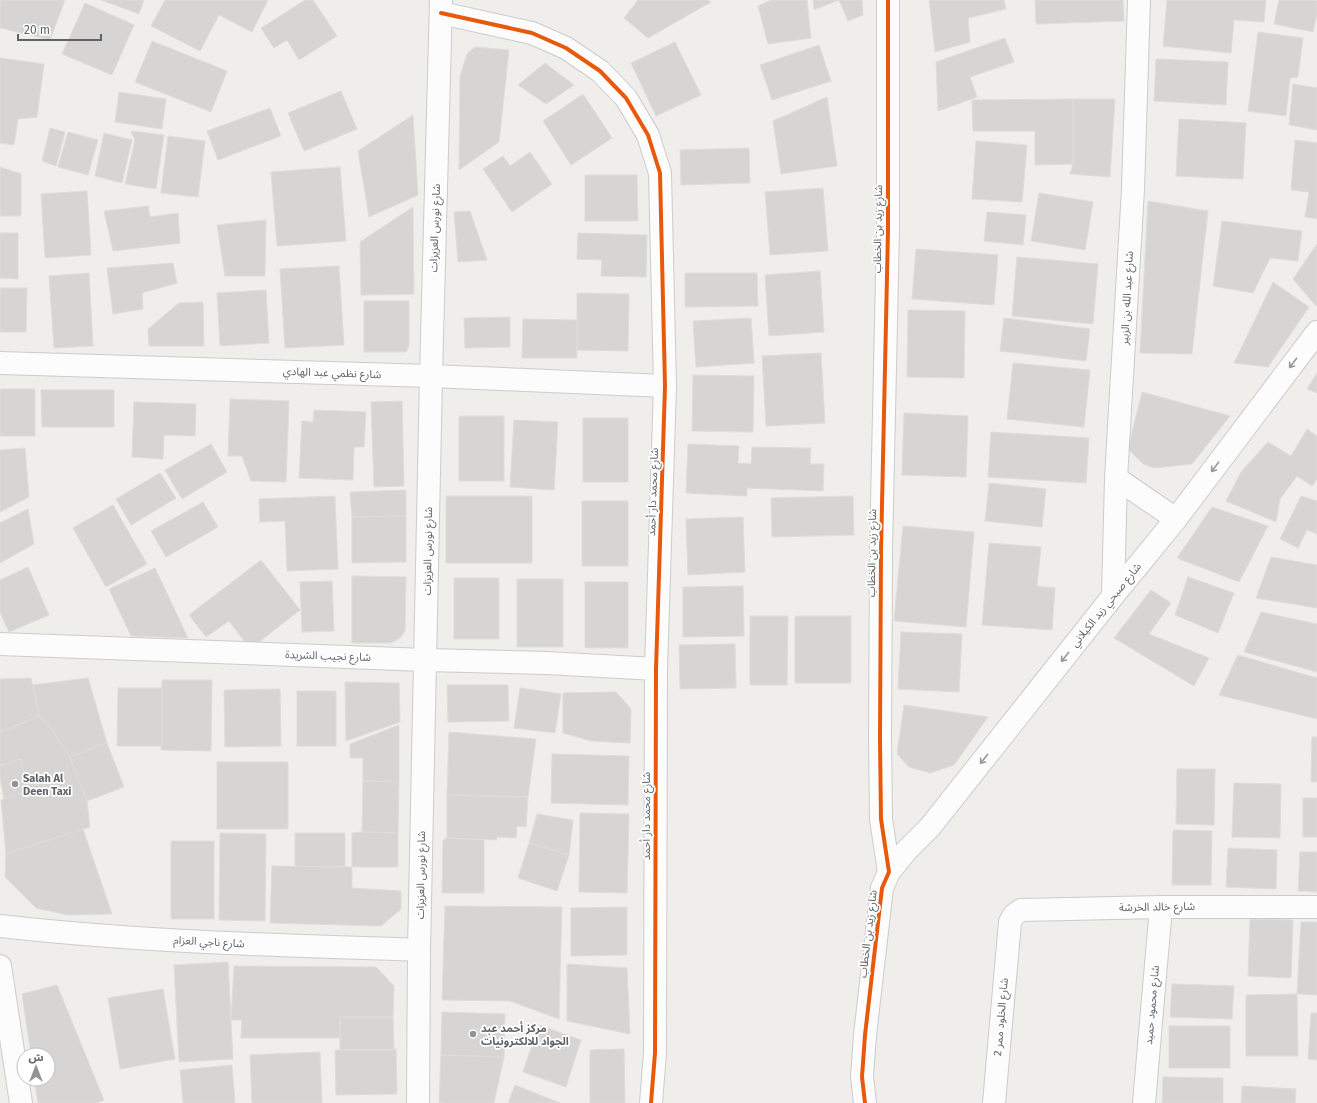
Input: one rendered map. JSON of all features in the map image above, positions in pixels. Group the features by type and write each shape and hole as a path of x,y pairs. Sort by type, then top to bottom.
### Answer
{"street":[{"name":"شارع زيد بن الخطاب","path":"865,1103 862,1077 865,1035 885,880 881,819 880,740 881,543 888,230 888,0"},
{"name":"شارع عبد الله بن الزبير","path":"1113,596 1116,478 1133,190 1139,0"},
{"name":"شارع نورس العزيزات","path":"418,1103 419,950 431,376 441,6"},
{"name":"شارع محمد دار أحمد","path":"441,6 532,33 566,48 600,71 630,104 648,135 660,173 665,386 656,669 654,1053 651,1103"},
{"name":"شارع صبحي زيد الكيلاني","path":"885,880 906,851 930,827 1176,519 1317,332"},
{"name":"شارع نظمي عبد الهادي","path":"0,364 431,376 665,386"},
{"path":"1116,478 1176,519"},
{"name":"شارع نجيب الشريدة","path":"0,644 426,660 547,663 656,669"},
{"name":"شارع خالد الخرشة","path":"1009,930 1010,922 1014,915 1020,910 1161,907 1317,907"},
{"name":"شارع محمود حميد","path":"1144,1103 1161,907"},
{"name":"شارع ناجي العزام","path":"0,926 80,935 419,950"},
{"name":"شارع الخلود ممر 2","path":"994,1103 1009,930"},
{"path":"0,966 21,1103"}],"building":[{"path":"0,0 65,0 50,40 0,28"},
{"path":"101,0 144,0 139,14"},
{"path":"165,0 268,0 252,32 219,15 200,51 151,26"},
{"path":"305,0 313,0 337,36 299,60 287,40 274,48 261,28"},
{"path":"638,0 708,0 711,2 648,38 624,18"},
{"path":"771,0 807,0 811,38 768,44 758,6"},
{"path":"813,0 839,0 814,10"},
{"path":"839,0 862,0 863,15 848,21"},
{"path":"929,0 1004,0 1006,9 968,18 970,42 935,52"},
{"path":"1035,0 1123,0 1124,21 1036,24"},
{"path":"1167,0 1266,0 1264,22 1234,20 1231,53 1163,46"},
{"path":"1279,0 1317,1 1317,14 1313,32 1274,24"},
{"path":"85,3 134,25 112,75 62,54"},
{"path":"1258,32 1303,38 1298,77 1290,78 1286,116 1248,111"},
{"path":"1005,38 1014,62 970,77 977,97 938,111 936,62"},
{"path":"152,41 227,71 211,112 135,82"},
{"path":"675,42 701,95 656,116 631,63"},
{"path":"819,45 831,81 772,100 760,65"},
{"path":"475,47 509,50 499,142 459,170 460,77 467,54"},
{"path":"0,58 44,64 37,117 18,119 14,145 0,143"},
{"path":"1156,59 1228,62 1226,105 1154,101"},
{"path":"545,63 574,85 546,104 518,85"},
{"path":"1293,84 1317,88 1317,130 1289,125"},
{"path":"341,91 357,129 304,151 288,113"},
{"path":"119,92 166,99 162,129 115,122"},
{"path":"583,94 612,138 571,165 543,121"},
{"path":"827,97 837,166 781,174 773,121"},
{"path":"1073,99 1115,99 1110,177 1070,174 1073,164"},
{"path":"1073,99 1073,164 1035,165 1035,131 973,131 972,100"},
{"path":"270,108 281,136 218,160 207,131"},
{"path":"413,115 418,195 369,217 358,151"},
{"path":"1179,119 1246,123 1243,179 1176,176"},
{"path":"50,128 65,132 56,166 42,161"},
{"path":"131,131 164,135 156,189 125,184 135,140"},
{"path":"68,132 98,140 88,175 58,167"},
{"path":"104,133 132,140 122,183 95,176"},
{"path":"168,136 205,141 198,197 161,193"},
{"path":"1295,140 1317,143 1317,219 1305,217 1309,192 1291,190"},
{"path":"976,141 1027,145 1022,202 972,199"},
{"path":"749,148 750,183 681,185 680,150"},
{"path":"530,152 552,184 512,212 483,169 503,156 510,166"},
{"path":"0,167 21,174 21,216 0,216"},
{"path":"340,167 346,241 277,246 271,172"},
{"path":"585,175 637,175 638,221 585,221"},
{"path":"823,188 828,251 770,255 765,192"},
{"path":"87,191 91,255 45,258 41,194"},
{"path":"1039,193 1093,202 1085,250 1031,241"},
{"path":"1148,201 1208,211 1192,354 1140,353"},
{"path":"148,206 150,217 178,213 180,243 113,251 104,211"},
{"path":"413,207 414,294 361,295 360,242"},
{"path":"470,211 487,260 458,262 454,212"},
{"path":"987,212 1026,215 1023,245 984,241"},
{"path":"266,220 265,276 225,276 217,225"},
{"path":"1222,221 1302,231 1298,261 1270,258 1253,293 1213,286"},
{"path":"0,233 18,233 18,279 0,278"},
{"path":"578,233 647,235 646,277 601,276 602,260 577,259"},
{"path":"1317,244 1317,304 1316,306 1293,279"},
{"path":"916,249 998,255 994,305 912,299"},
{"path":"1017,257 1098,264 1093,324 1012,316"},
{"path":"173,263 177,283 142,293 143,309 113,314 107,268"},
{"path":"339,266 344,345 285,348 280,269"},
{"path":"820,271 824,332 769,336 765,275"},
{"path":"89,273 93,346 54,348 49,276"},
{"path":"685,273 757,273 758,306 685,307"},
{"path":"1273,282 1309,307 1268,367 1234,363"},
{"path":"0,288 27,288 26,332 0,332"},
{"path":"266,290 269,343 220,346 217,293"},
{"path":"577,293 629,294 628,351 577,350"},
{"path":"364,301 409,301 409,346 406,352 364,352"},
{"path":"203,302 204,346 149,346 148,329 179,303"},
{"path":"908,310 965,311 964,378 907,377"},
{"path":"510,317 510,347 465,348 464,318"},
{"path":"751,318 754,363 696,367 693,321"},
{"path":"1004,318 1090,329 1086,361 1000,351"},
{"path":"523,319 577,320 577,358 522,358"},
{"path":"821,353 825,423 766,426 762,356"},
{"path":"1013,363 1090,370 1084,427 1007,419"},
{"path":"1317,373 1317,393 1307,389"},
{"path":"693,375 754,376 753,432 692,431"},
{"path":"0,389 35,389 35,436 0,436"},
{"path":"41,390 114,390 114,427 42,427"},
{"path":"1142,392 1230,416 1192,464 1154,468 1143,464 1128,449"},
{"path":"230,399 289,401 286,482 251,481 242,456 228,456"},
{"path":"402,401 404,486 374,487 371,402"},
{"path":"134,402 196,404 195,436 164,435 163,459 132,457"},
{"path":"314,410 366,412 364,447 354,447 353,480 299,478 302,421 313,422"},
{"path":"904,413 968,416 966,477 902,475"},
{"path":"459,416 504,416 504,481 459,481"},
{"path":"583,418 628,418 628,482 583,482"},
{"path":"514,420 558,422 554,490 510,487"},
{"path":"1307,429 1317,436 1317,479 1312,486 1297,476 1280,499 1276,522 1226,501 1241,472 1268,442 1291,456"},
{"path":"991,432 1089,438 1086,483 988,477"},
{"path":"211,444 227,472 182,499 165,470"},
{"path":"688,444 739,446 738,463 751,464 752,447 811,448 810,464 824,464 823,491 747,488 747,496 686,493"},
{"path":"25,448 29,497 0,512 0,450"},
{"path":"160,473 176,498 131,525 116,499"},
{"path":"989,483 1046,489 1042,527 985,521"},
{"path":"406,490 406,516 352,517 350,492"},
{"path":"335,496 338,569 287,571 285,521 260,522 259,499"},
{"path":"446,496 532,496 532,563 446,563"},
{"path":"853,496 854,535 772,537 771,498"},
{"path":"1301,496 1317,501 1317,534 1307,530 1298,548 1280,539"},
{"path":"582,501 628,501 628,566 582,566"},
{"path":"203,502 218,527 166,557 151,531"},
{"path":"113,505 147,564 106,587 73,528"},
{"path":"1212,507 1268,526 1239,582 1177,558"},
{"path":"28,509 34,544 0,563 0,523"},
{"path":"406,516 406,562 352,563 352,517"},
{"path":"743,517 745,572 688,575 686,519"},
{"path":"903,526 974,532 966,627 894,621"},
{"path":"989,543 1041,547 1037,586 1055,588 1052,630 982,625"},
{"path":"1271,557 1317,565 1317,608 1256,598"},
{"path":"261,560 300,610 250,649 229,621 206,637 189,615"},
{"path":"28,567 49,615 9,632 0,612 0,580"},
{"path":"155,568 188,638 131,636 109,589"},
{"path":"352,576 406,577 405,631 400,638 391,643 352,643"},
{"path":"1188,577 1234,593 1218,633 1175,615"},
{"path":"454,578 499,578 499,639 454,639"},
{"path":"517,579 563,579 563,647 517,647"},
{"path":"332,581 334,631 302,632 300,582"},
{"path":"585,582 628,582 628,648 585,648"},
{"path":"743,586 744,636 683,637 683,587"},
{"path":"1151,590 1171,603 1149,634 1209,658 1194,686 1114,638"},
{"path":"1261,612 1317,624 1317,672 1244,652"},
{"path":"750,616 788,616 787,685 750,685"},
{"path":"795,616 851,616 851,683 795,683"},
{"path":"901,632 962,634 959,692 898,689"},
{"path":"735,644 736,688 680,689 679,645"},
{"path":"1238,655 1317,678 1317,719 1219,695"},
{"path":"31,678 40,716 0,732 0,679"},
{"path":"88,678 107,743 70,757 58,738 40,716 33,685"},
{"path":"162,680 212,680 211,751 161,750"},
{"path":"345,682 399,683 400,722 346,741"},
{"path":"447,685 508,685 509,721 448,722"},
{"path":"118,688 162,688 162,746 117,746"},
{"path":"520,688 561,694 555,733 514,728"},
{"path":"280,689 281,746 225,747 224,690"},
{"path":"297,691 336,691 336,746 297,746"},
{"path":"616,692 631,709 630,743 591,741 563,733 563,693"},
{"path":"904,705 988,717 954,765 930,773 909,767 897,754"},
{"path":"40,716 58,738 70,757 87,801 90,827 6,854 1,800 30,789 20,759 0,766 0,732"},
{"path":"399,725 399,782 363,781 363,758 350,758 350,744"},
{"path":"449,732 536,739 528,797 447,795"},
{"path":"1312,737 1317,737 1317,782 1311,782"},
{"path":"107,743 124,787 87,801 70,757"},
{"path":"552,754 629,756 628,805 551,803"},
{"name":"Salah Al Deen Taxi","path":"20,759 30,789 4,799 0,778 0,766"},
{"path":"217,762 288,762 288,829 217,829"},
{"path":"1177,769 1215,769 1214,825 1176,824"},
{"path":"363,781 399,782 398,833 362,832"},
{"path":"1234,783 1281,784 1280,838 1232,837"},
{"path":"447,795 528,797 526,827 517,826 516,838 497,837 497,840 447,838"},
{"path":"1303,798 1317,798 1317,837 1303,837"},
{"path":"580,813 629,814 627,893 579,892"},
{"path":"537,814 573,820 569,855 529,843"},
{"path":"83,829 112,914 68,915 36,908 5,877 6,854"},
{"path":"1173,830 1212,831 1211,885 1172,885"},
{"path":"220,833 266,834 265,921 219,920"},
{"path":"295,833 345,833 345,866 295,867"},
{"path":"352,833 398,833 398,867 352,867"},
{"path":"447,838 484,840 484,893 442,893 443,840"},
{"path":"171,841 214,841 214,919 171,919"},
{"path":"529,843 569,855 557,891 518,878"},
{"path":"1228,848 1277,850 1276,889 1226,887"},
{"path":"1300,852 1317,852 1317,892 1298,891"},
{"path":"272,866 352,867 352,888 401,891 401,909 381,926 270,923"},
{"path":"445,906 562,907 559,1019 510,1001 442,1000"},
{"path":"627,907 627,955 571,956 571,908"},
{"path":"1250,919 1293,920 1291,978 1248,976"},
{"path":"1301,922 1317,922 1317,995 1297,994"},
{"path":"228,962 233,1059 179,1062 174,965"},
{"path":"567,964 627,968 630,1034 567,1021"},
{"path":"234,966 376,967 394,986 393,1017 340,1017 340,1038 241,1038 242,1020 231,1020"},
{"path":"1172,984 1234,986 1232,1019 1170,1017"},
{"path":"57,985 104,1100 97,1103 38,1103 35,1087 56,1087 56,1047 30,1047 22,994"},
{"path":"163,989 175,1059 120,1069 108,998"},
{"path":"1297,994 1298,1056 1246,1056 1246,995"},
{"name":"مركز أحمد عبد الجواد للالكترونيات","path":"442,1012 505,1014 504,1057 441,1055"},
{"path":"1311,1013 1317,1013 1317,1060 1308,1059"},
{"path":"340,1017 393,1017 394,1050 340,1050"},
{"path":"539,1025 581,1040 566,1087 523,1072"},
{"path":"1169,1026 1230,1026 1230,1068 1169,1068"},
{"path":"396,1048 397,1094 336,1095 335,1050 394,1050"},
{"path":"624,1049 625,1103 590,1103 590,1050"},
{"path":"320,1052 322,1103 252,1103 250,1055"},
{"path":"441,1055 504,1057 494,1103 439,1102"},
{"path":"232,1065 235,1103 183,1103 180,1070"},
{"path":"1163,1077 1223,1078 1223,1103 1162,1103"},
{"path":"515,1085 560,1103 508,1103"},
{"path":"1242,1086 1296,1089 1295,1103 1241,1103"}],"cycle path":[{"path":"865,1103 862,1077 865,1035 882,888 889,872 881,819 880,739 881,551 888,230 888,0"},
{"path":"441,13 532,33 566,48 600,71 626,98 648,135 660,173 665,386 656,669 655,1053 651,1103"}],"place":[{"name":"Salah Al Deen Taxi","path":"15,784"},
{"name":"مركز أحمد عبد الجواد للالكترونيات","path":"473,1034"}]}
